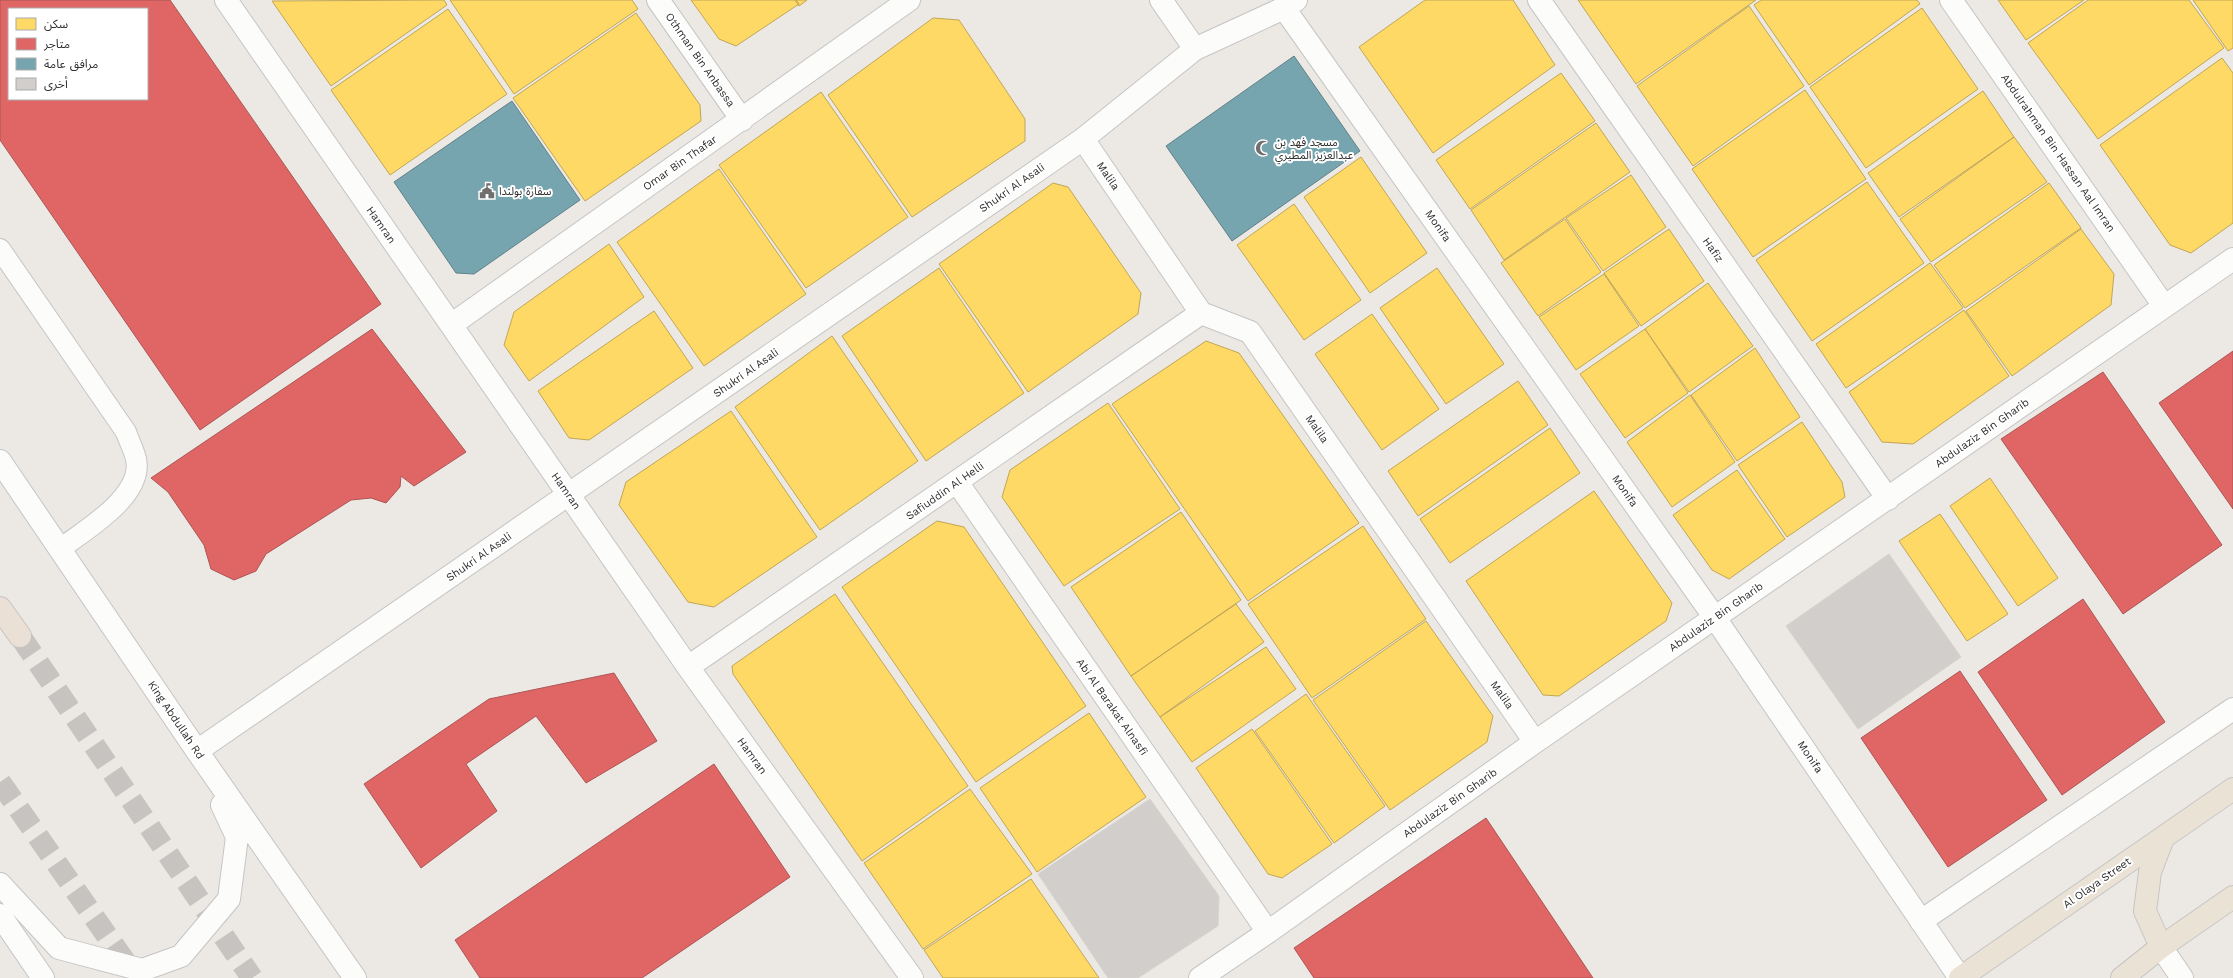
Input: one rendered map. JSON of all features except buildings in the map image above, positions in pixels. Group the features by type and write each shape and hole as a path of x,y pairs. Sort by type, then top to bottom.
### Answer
{"highway":[{"path":"0,608 20,636"}],"main road":[{"name":"Al Olaya Street","path":"1960,978 2233,789"},
{"path":"2161,947 2145,911 2150,872 2163,838"},
{"path":"2122,978 2161,947 2233,898"}],"street":[{"name":"Hamran","path":"226,0 688,667 912,978"},
{"name":"Othman Bin Anbassa","path":"658,0 742,120"},
{"path":"1161,0 1195,50"},
{"name":"Hafiz","path":"1539,0 1888,499"},
{"name":"Abdulrahman Bin Hassan Aal Imran","path":"1951,0 2164,306"},
{"name":"Omar Bin Thafar","path":"451,325 742,120 903,1"},
{"name":"Shukri Al Asali","path":"197,751 569,496 1083,139 1195,50 1290,4"},
{"name":"Monifa","path":"1290,4 1715,618 1960,978"},
{"name":"Malila","path":"1083,139 1201,313 1250,332 1535,742"},
{"name":"Abdulaziz Bin Gharib","path":"1200,978 1268,932 1535,742 2233,259"},
{"name":"Safiuddin Al Helli","path":"688,667 1201,313"},
{"name":"King Abdullah Rd","path":"0,461 197,751 355,978"},
{"name":"Abi Al Barakat Alnasfi","path":"957,482 1268,932"},
{"path":"1921,921 2233,709"},
{"path":"0,884 59,948 142,970 181,956 229,899 237,837 197,751"},
{"path":"0,915 43,978"},
{"path":"2161,947 2182,978"}],"lane":[{"path":"0,249 126,432 136,459 136,479 121,502 60,549"}],"tunnel":[{"path":"20,636 252,978"},
{"path":"0,782 135,976"}],"place":[{"name":"مسجد فهد بن عبدالعزيز المطيري","path":"1263,148"},
{"name":"سفارة بولندا","path":"487,191"}]}
